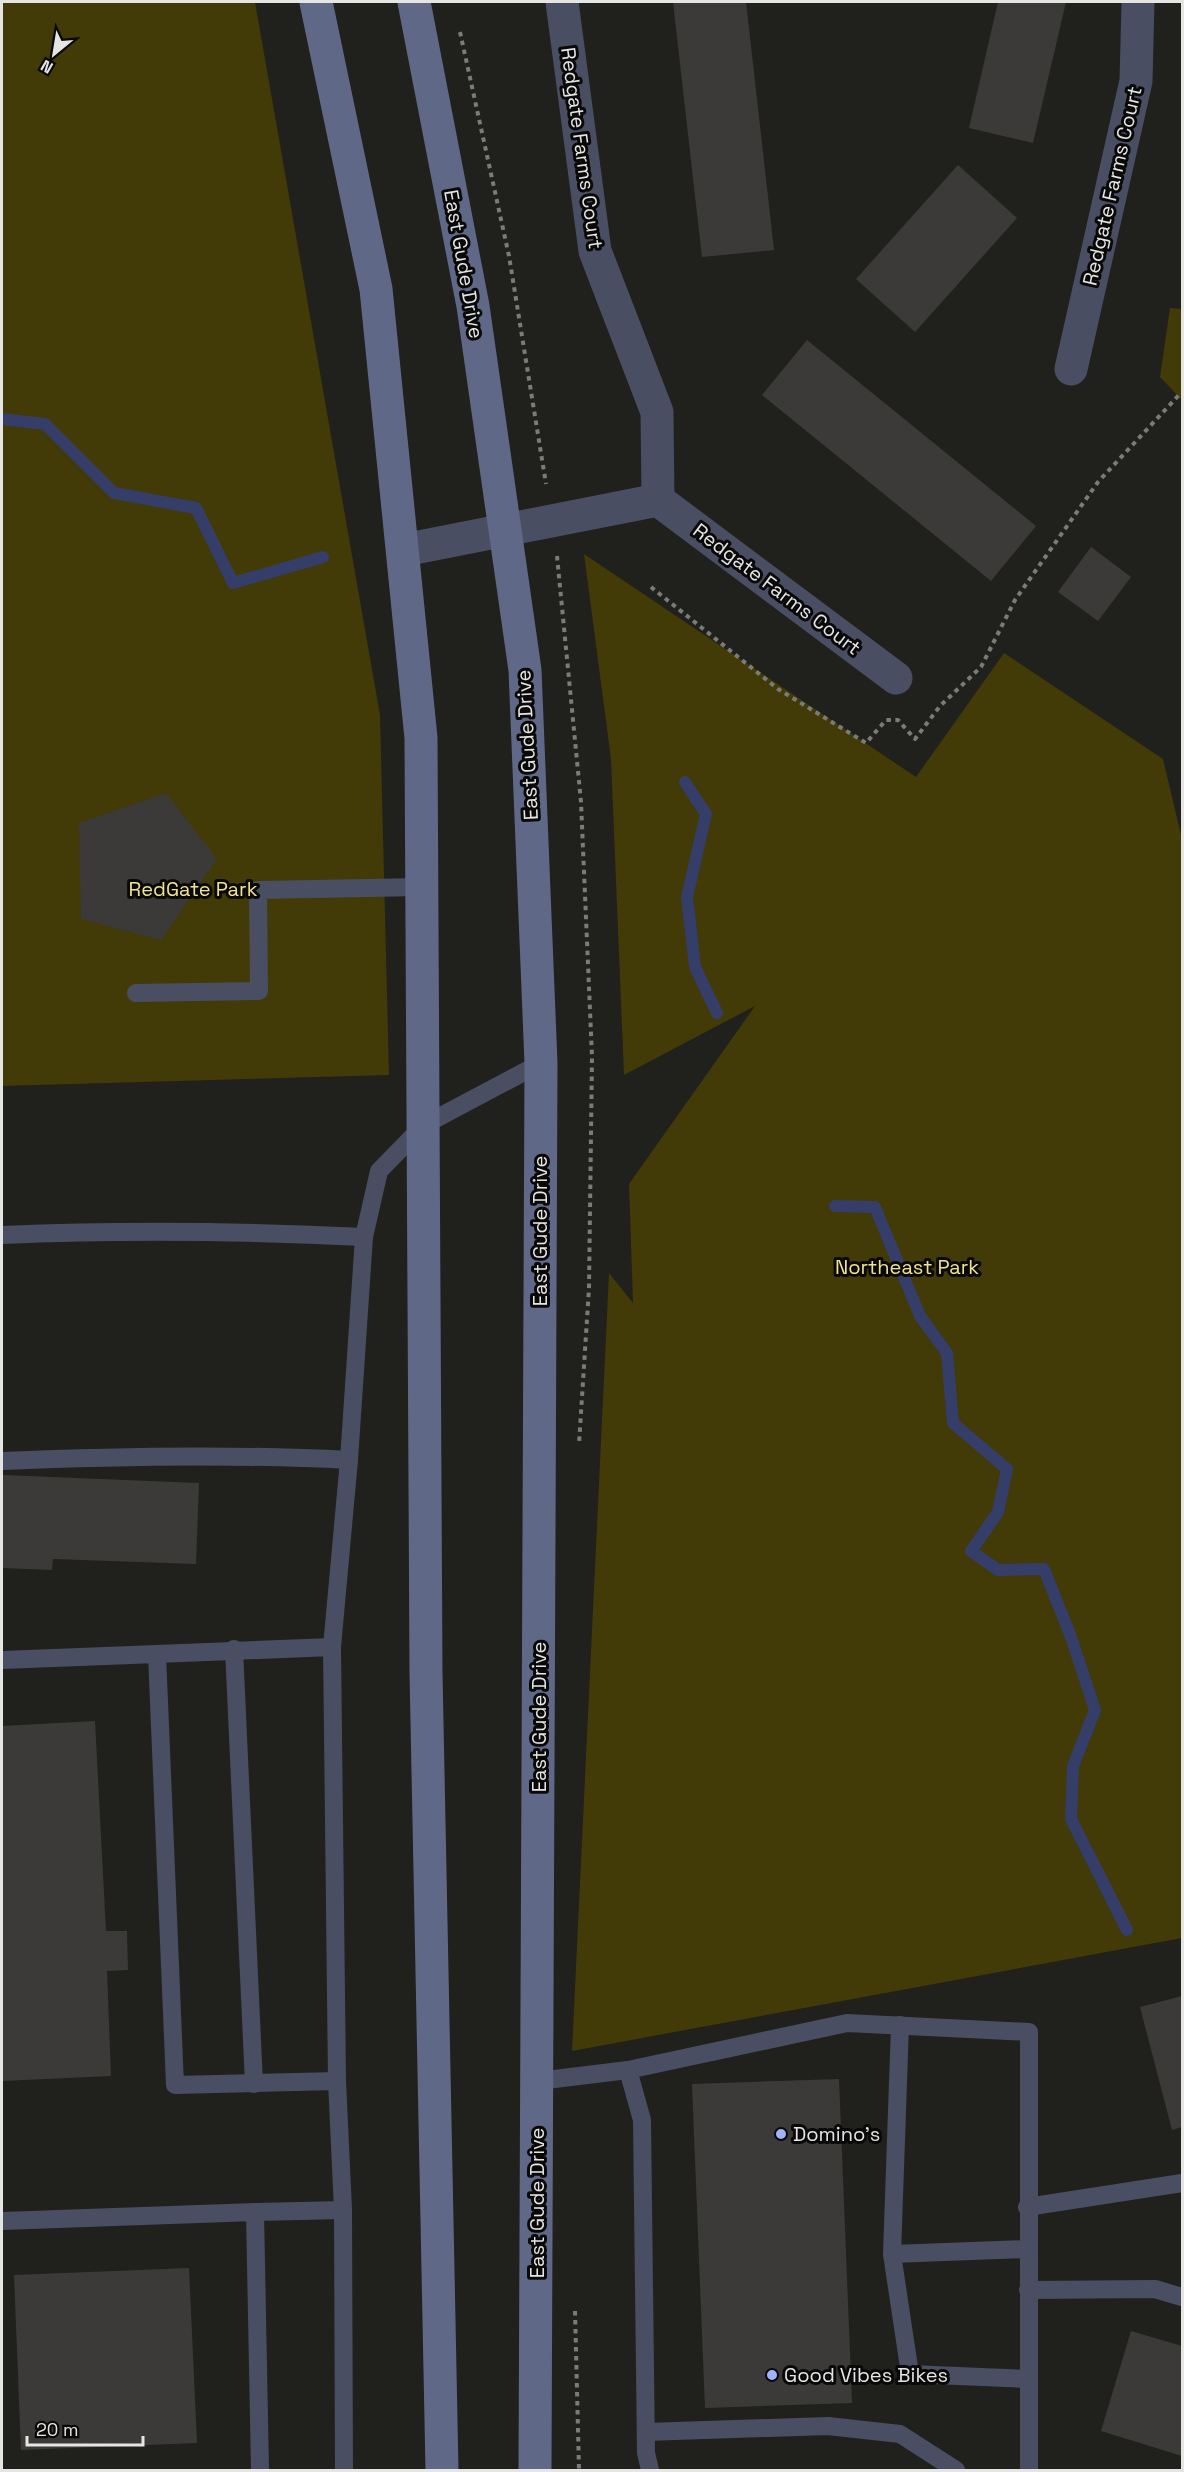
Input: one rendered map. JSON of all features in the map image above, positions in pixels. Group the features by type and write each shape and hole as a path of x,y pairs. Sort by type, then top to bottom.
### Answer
{"main road":[{"path":"315,2 376,289 404,550 421,738 426,1672 442,2470"},
{"name":"East Gude Drive","path":"414,2 473,306 525,670 541,1063 536,2470"}],"street":[{"name":"Redgate Farms Court","path":"562,2 596,251 657,412 658,500 896,678"},
{"name":"Redgate Farms Court","path":"1071,369 1136,81 1138,2"},
{"path":"404,550 658,500"}],"lane":[{"path":"136,993 259,991 258,890 422,887"},
{"path":"344,2470 343,2210 337,2081 332,1647 349,1460 364,1237 380,1171 424,1125 541,1063"},
{"path":"2,1236 118,1230 364,1237"},
{"path":"2,1461 127,1455 256,1455 349,1460"},
{"path":"2,1660 234,1649 332,1647"},
{"path":"234,1649 254,2084"},
{"path":"157,1654 176,2085 337,2081"},
{"path":"538,2081 628,2070 847,2023 1029,2032 1027,2207 1029,2470"},
{"path":"900,2025 892,2254 910,2374 1029,2379"},
{"path":"628,2070 642,2120 646,2453 650,2470"},
{"path":"1027,2207 1182,2183"},
{"path":"2,2221 343,2210"},
{"path":"255,2212 260,2470"},
{"path":"892,2254 1027,2249"},
{"path":"1028,2290 1155,2289 1182,2297"},
{"path":"646,2432 828,2426 900,2434 956,2470"}],"path":[{"path":"651,587 778,689 866,743 886,720 898,720 915,739 940,706 981,667 1015,600 1098,482 1179,395 1182,395"}],"green space":[{"name":"RedGate Park","path":"2,2 255,2 380,715 389,1075 2,1086"},
{"path":"1170,308 1182,309 1182,400 1160,377"},
{"name":"Northeast Park","path":"584,554 916,777 1004,653 1163,759 1182,839 1182,1938 572,2051 609,1273 633,1303 629,1184 755,1006 624,1075 611,759"}],"building":[{"path":"673,2 746,2 774,250 702,257"},
{"path":"998,2 1066,2 1033,143 969,128"},
{"path":"958,165 1017,218 915,332 856,279"},
{"path":"807,340 1036,526 991,581 762,395"},
{"path":"1091,547 1131,577 1098,621 1058,592"},
{"path":"166,793 217,859 161,940 81,919 79,823"},
{"path":"3,1475 199,1483 196,1564 53,1559 52,1570 2,1568"},
{"path":"95,1721 106,1931 127,1931 128,1970 107,1971 111,2076 2,2081 2,1726"},
{"path":"1182,1996 1182,2127 1172,2130 1140,2007"},
{"path":"839,2079 852,2403 705,2408 692,2084"},
{"path":"189,2268 197,2443 21,2450 14,2275"},
{"path":"1131,2331 1182,2346 1182,2456 1101,2431"}],"waterway":[{"path":"2,419 45,424 114,493 196,508 233,583 323,557"},
{"path":"685,782 706,814 687,897 695,967 717,1013"},
{"path":"835,1206 875,1207 920,1316 947,1353 953,1423 1007,1469 998,1512 971,1551 998,1570 1044,1569 1071,1637 1095,1710 1073,1766 1071,1819 1127,1930"}],"place":[{"name":"Domino's","path":"781,2134"},
{"name":"Good Vibes Bikes","path":"772,2375"}]}
